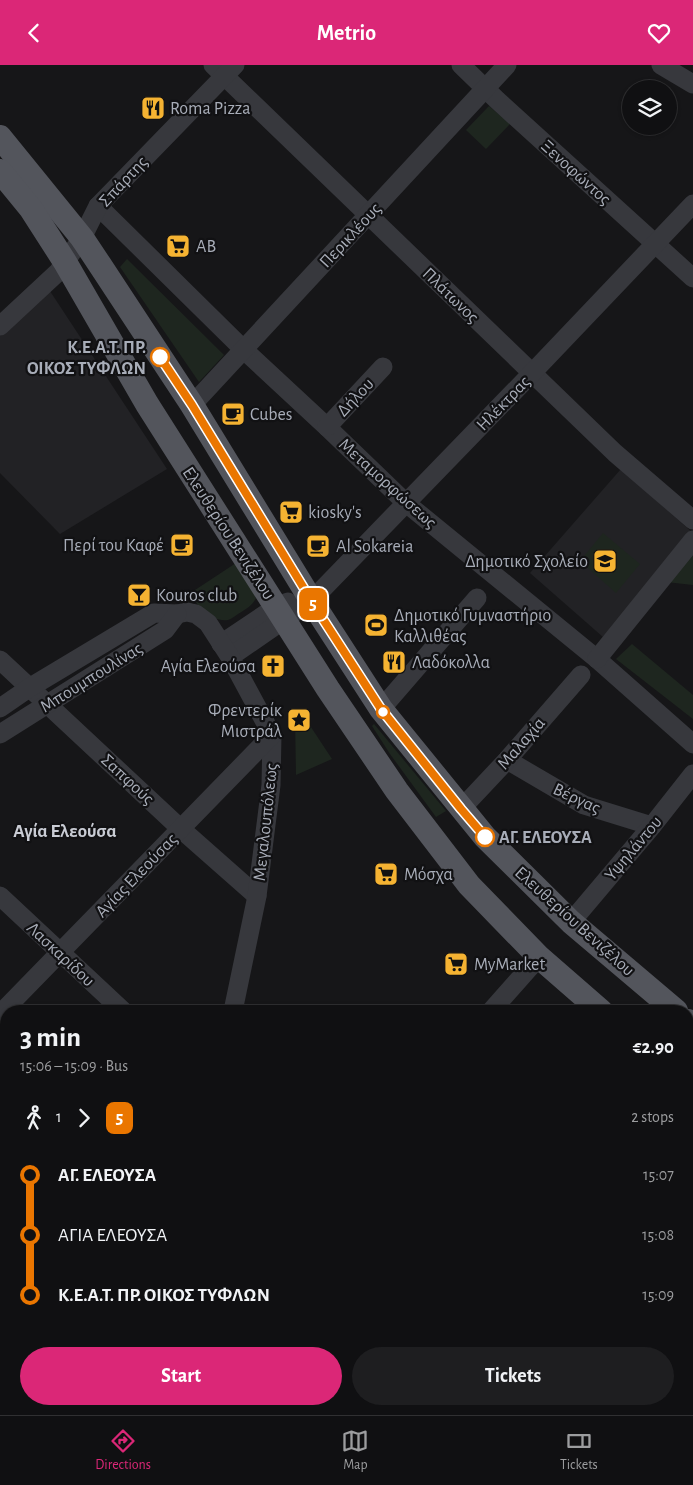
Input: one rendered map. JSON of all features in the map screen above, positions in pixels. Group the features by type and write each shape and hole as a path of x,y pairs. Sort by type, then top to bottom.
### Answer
{"main road":[{"name":"Ελευθερίου Βενιζέλου","path":"0,137 82,238 192,405 311,601 381,709 485,837 571,922 669,1005"},
{"name":"Ελευθερίου Βενιζέλου","path":"0,171 31,209 65,262 147,404 348,719 397,791 469,885 539,957 594,1005"}],"street":[{"name":"Ξενοφώντος","path":"461,65 693,278"},
{"name":"Περικλέους","path":"192,405 507,65"},
{"path":"661,65 688,75"},
{"name":"Σπάρτης","path":"0,326 58,272 82,238 98,206 224,68"},
{"name":"Πλάτωνος","path":"224,68 369,215 615,453 693,521"},
{"name":"Ηλέκτρας","path":"311,601 693,204"},
{"name":"Μεταμορφώσεως","path":"98,206 243,349 328,427 406,503 597,659 693,744"},
{"name":"Δήλου","path":"328,427 383,367"},
{"path":"597,659 693,541"},
{"path":"381,709 477,598"},
{"path":"225,650 280,613 311,601"},
{"name":"Μπουμπουλίνας","path":"0,708 29,688 154,613 177,614 186,612 196,614 208,623 225,650"},
{"name":"Μπουμπουλίνας","path":"0,734 165,630 177,614"},
{"name":"Μεγαλουπόλεως","path":"225,650 272,735 271,785 257,896 233,1005"},
{"name":"Σαπφούς","path":"0,660 181,829 257,896"},
{"name":"Μαλαχία","path":"461,809 508,759 580,675"},
{"name":"Αγίας Ελεούσας","path":"10,1005 272,735"},
{"name":"Βέργας","path":"508,759 584,805 652,826"},
{"name":"Υψηλάντου","path":"571,922 693,774"},
{"name":"Λασκαρίδου","path":"0,896 116,1005"},
{"path":"496,1005 539,957"}],"shaded area":[{"path":"489,106 510,124 486,149 466,130"},
{"path":"127,259 224,355 199,382 120,267"},
{"path":"44,282 167,469 60,534 0,473 0,326"},
{"name":"Δημοτικό Σχολείο","path":"621,469 693,533 603,637 530,573"},
{"path":"603,533 640,564 616,593 580,561"},
{"path":"693,551 693,585 666,582"},
{"path":"236,563 249,582 256,598 253,603 230,619 216,619 196,603 189,594"},
{"path":"632,644 693,695 693,719 616,659"},
{"path":"301,712 332,759 296,775 295,718 298,722 301,720 299,713"},
{"path":"374,724 446,811 436,817 390,754 372,726"}],"bus line":[{"name":"5","path":"160,357 192,405 319,613 381,709 485,837"}],"place":[{"name":"Roma Pizza","path":"153,108"},
{"name":"AB","path":"178,246"},
{"name":"Κ.Ε.Α.Τ. ΠΡ. ΟΙΚΟΣ ΤΥΦΛΩΝ","path":"160,357"},
{"name":"Cubes","path":"233,414"},
{"name":"kiosky's","path":"291,512"},
{"name":"Περί του Καφέ","path":"182,545"},
{"name":"Al Sokareia","path":"318,546"},
{"name":"Δημοτικό Σχολείο","path":"605,561"},
{"name":"Kouros club","path":"139,595"},
{"name":"Δημοτικό Γυμναστήριο Καλλιθέας","path":"376,625"},
{"name":"Λαδόκολλα","path":"394,662"},
{"name":"Αγία Ελεούσα","path":"273,666"},
{"name":"Φρεντερίκ Μιστράλ","path":"299,720"},
{"name":"ΑΓ. ΕΛΕΟΥΣΑ","path":"485,837"},
{"name":"Μόσχα","path":"386,874"},
{"name":"MyMarket","path":"456,964"}],"district":[{"name":"Αγία Ελεούσα","path":"65,830"}]}
